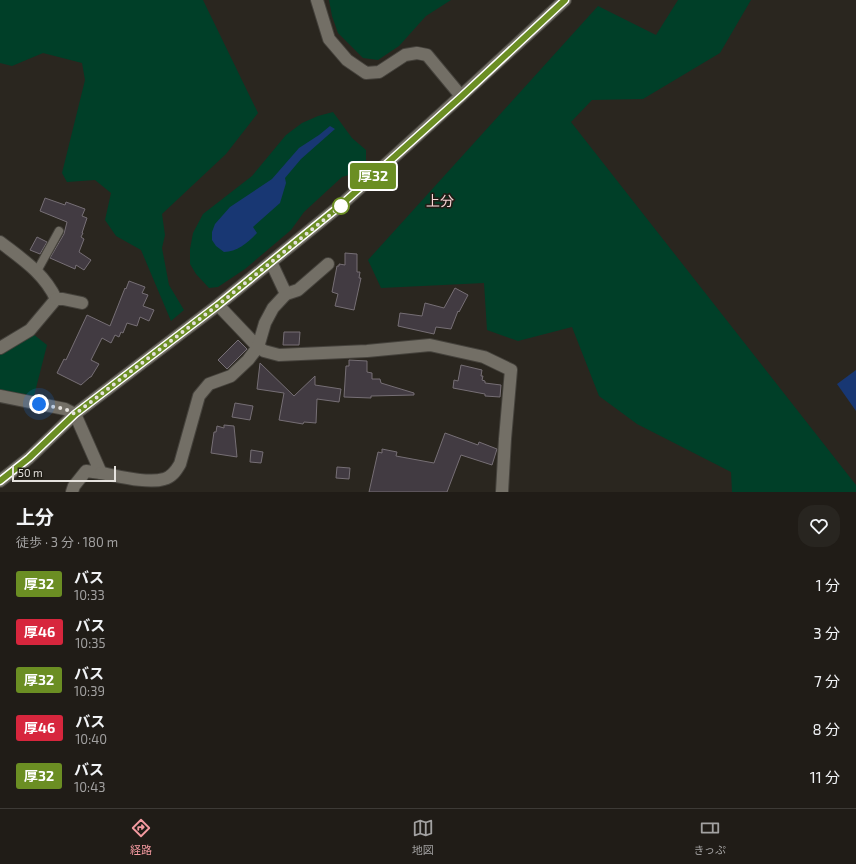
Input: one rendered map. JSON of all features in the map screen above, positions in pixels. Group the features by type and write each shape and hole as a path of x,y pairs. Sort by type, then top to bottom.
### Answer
{"street":[{"path":"317,0 329,39 347,60 366,73 379,72 405,55 417,53 426,55 462,96"},
{"path":"0,481 29,458 75,414 218,305 341,205 462,96 565,0"},
{"path":"0,242 37,271 56,299"},
{"path":"271,262 286,294"},
{"path":"72,492 74,486 86,471 152,481 165,479 174,473 180,464 199,396 210,384 231,376 248,360 258,347 265,323 273,308 286,294 298,290 328,264"},
{"path":"56,299 82,303"},
{"path":"0,348 30,330 56,299"},
{"path":"218,305 258,347 264,351 279,355 368,352 430,345 484,357 511,370 502,492"},
{"path":"0,396 65,409 75,414 100,473"}],"lane":[{"path":"37,271 59,231"}],"green space":[{"path":"0,0 203,0 258,113 226,154 162,214 165,235 162,248 169,285 184,310 171,321 141,250 116,236 105,220 111,193 95,180 67,182 62,173 85,80 82,63 43,53 12,66 0,63"},
{"path":"329,0 451,0 426,16 399,46 378,60 363,58 338,33 332,16"},
{"path":"678,0 751,0 720,53 643,99 592,100 571,122 856,485 856,492 732,492 731,472 637,424 599,396 572,327 518,341 487,330 484,283 381,288 368,260 598,6 656,35"},
{"path":"333,112 352,138 366,150 366,164 355,173 342,177 304,212 291,230 245,269 218,287 209,288 196,274 190,264 190,249 193,233 203,214 252,176 286,135 302,123 318,116"},
{"path":"33,334 47,345 34,396 0,390 0,354"}],"water":[{"path":"330,126 335,129 301,159 285,178 286,183 280,203 253,227 257,233 254,237 242,246 229,252 224,252 216,246 212,240 212,232 215,224 230,207 272,179 299,148"},
{"path":"856,370 856,411 837,384"}],"building":[{"path":"45,198 65,205 66,202 85,209 82,216 87,218 81,237 84,239 79,252 91,260 84,270 76,265 75,269 50,258 64,234 67,222 40,211"},
{"path":"37,237 47,242 40,254 30,250"},
{"path":"345,253 357,254 357,272 360,272 359,278 361,278 354,310 335,306 338,294 332,292 337,266 339,266 339,264 345,265"},
{"path":"129,281 145,287 142,293 148,295 143,306 154,310 149,321 140,317 137,326 127,323 123,333 121,332 119,337 115,335 111,343 102,338 91,360 99,364 91,377 81,385 57,373 64,359 66,360 87,315 110,326"},
{"path":"455,288 468,295 459,312 458,311 451,329 436,327 434,334 398,326 400,313 422,316 425,303 444,308"},
{"path":"284,332 300,332 299,345 283,345"},
{"path":"238,340 247,349 227,369 218,360"},
{"path":"349,360 367,361 367,372 372,373 372,379 380,379 381,383 414,393 414,395 371,396 371,398 344,397 346,366 349,366"},
{"path":"260,363 294,396 315,376 315,385 341,389 339,402 317,399 316,423 304,422 303,424 279,420 284,393 257,389"},
{"path":"461,365 482,370 481,376 483,376 482,380 485,381 485,383 501,385 500,397 485,396 485,394 453,388 454,380 458,381"},
{"path":"235,403 253,406 250,420 232,417"},
{"path":"224,425 234,426 237,457 211,453 214,432 216,432 217,426 224,428"},
{"path":"445,433 478,445 479,442 497,449 492,465 461,455 447,492 369,492 378,452 382,453 382,449 397,452 396,456 434,463"},
{"path":"251,450 263,452 261,463 250,462"},
{"path":"337,467 350,468 349,479 336,478"}],"bus line":[{"name":"厚32","path":"0,481 29,458 75,414 218,305 341,205 462,96 565,0"}],"district":[{"name":"上分","path":"440,200"}],"route":[{"path":"39,404 65,409 75,414 218,305 341,206"}]}
